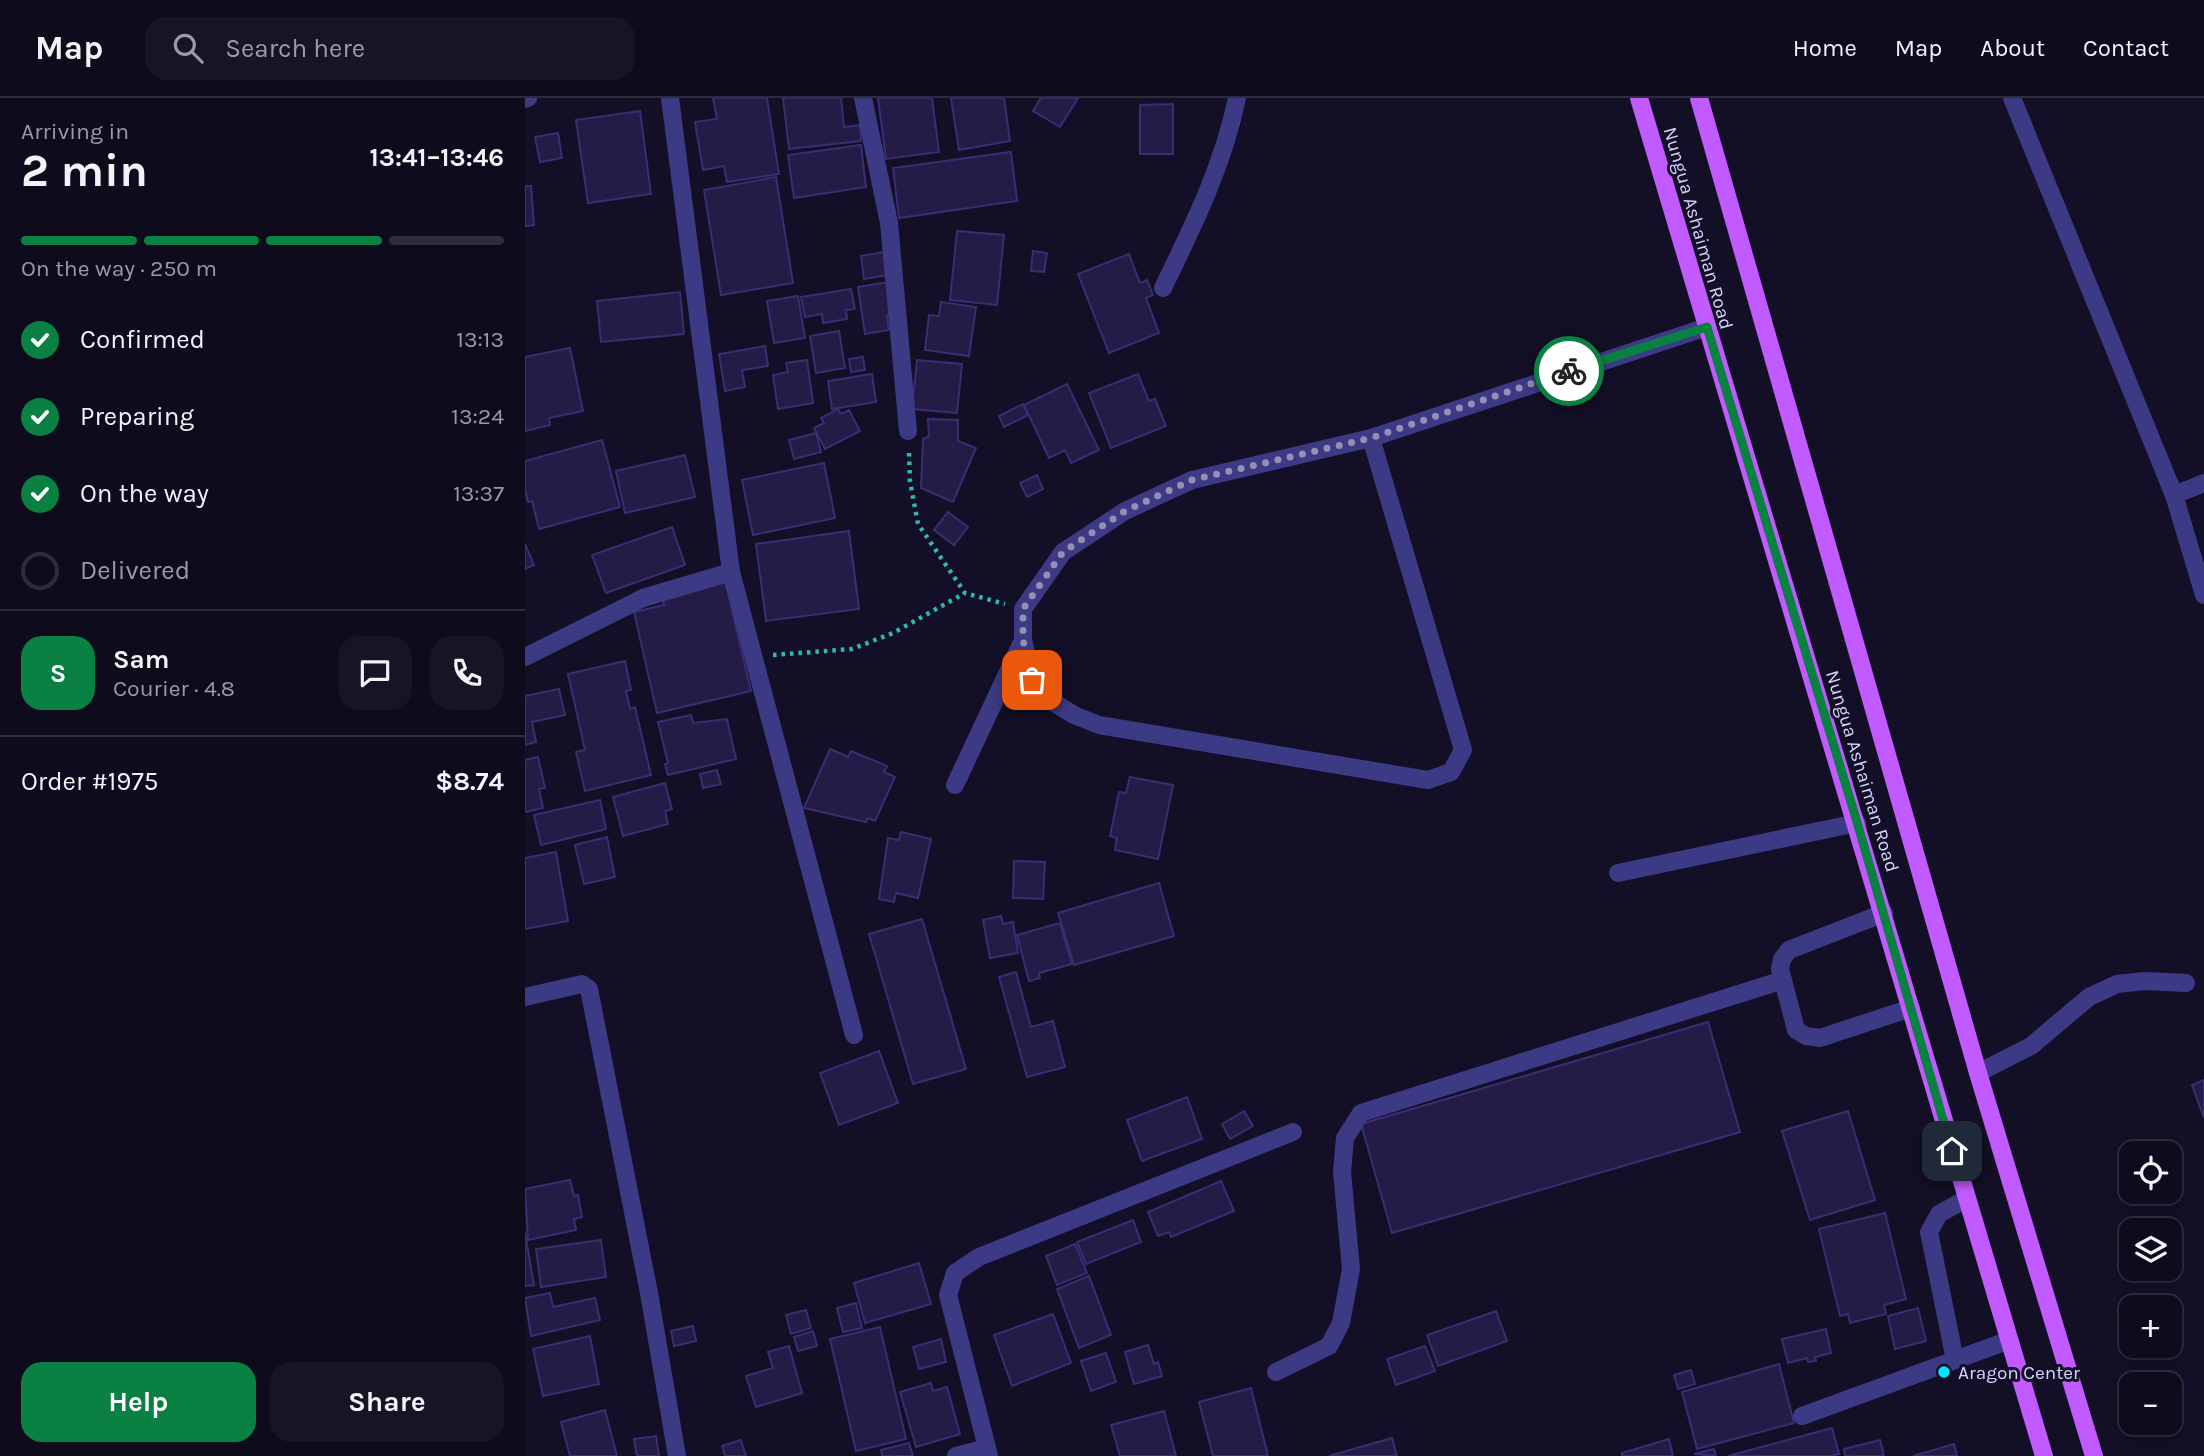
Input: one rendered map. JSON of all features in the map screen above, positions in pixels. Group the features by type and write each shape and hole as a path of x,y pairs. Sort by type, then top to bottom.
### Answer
{"main road":[{"name":"Nungua Ashaiman Road","path":"1639,98 1857,822 2007,1341 2044,1456"},
{"name":"Nungua Ashaiman Road","path":"1699,98 1978,1073 2094,1456"}],"street":[{"path":"670,98 731,572 853,1035"},
{"path":"863,98 889,223 908,431"},
{"path":"1163,288 1206,198 1229,139 1237,98"},
{"path":"2012,98 2174,495 2204,595"},
{"path":"1371,438 1463,750 1451,772 1428,780 1098,725 1074,715 1048,699 1032,680 1023,640 1023,609 1063,552 1125,511 1192,480 1371,438 1707,327"},
{"path":"2174,495 2204,483"},
{"path":"525,657 643,598 731,572"},
{"path":"955,785 1023,640"},
{"path":"1618,873 1857,822"},
{"path":"1884,914 1789,950 1782,959 1783,980 1796,1030 1806,1036 1820,1038 1911,1008"},
{"path":"1276,1372 1329,1346 1341,1323 1351,1269 1342,1172 1345,1138 1361,1113 1783,980"},
{"path":"1978,1073 2031,1046 2089,998 2117,984 2145,981 2186,983"},
{"path":"525,997 582,984 589,989 649,1293 677,1456"},
{"path":"955,1456 988,1452 948,1295 955,1273 979,1256 1293,1132"},
{"path":"1955,1360 1929,1233 1939,1214 1966,1199"},
{"path":"1802,1416 2007,1341"}],"path":[{"path":"908,431 909,481 918,524 965,593 1023,609"},
{"path":"753,656 852,649 893,633 965,593"}],"building":[{"path":"713,98 767,98 779,174 727,182 724,166 703,170 695,122 717,119"},
{"path":"783,98 841,98 844,127 860,125 861,141 789,149"},
{"path":"878,98 932,98 939,152 886,159"},
{"path":"951,98 1004,98 1010,141 959,150"},
{"path":"1041,98 1078,98 1060,127 1033,111"},
{"path":"1173,104 1173,154 1140,154 1140,105"},
{"path":"640,111 651,194 588,203 576,120"},
{"path":"558,133 562,158 540,162 535,137"},
{"path":"861,145 866,187 794,198 788,155"},
{"path":"1011,152 1017,201 899,218 893,168"},
{"path":"776,177 793,283 721,295 704,190"},
{"path":"525,186 531,186 534,225 525,226"},
{"path":"957,231 1004,235 997,305 950,300"},
{"path":"1033,251 1047,253 1044,272 1031,271"},
{"path":"884,252 888,275 864,279 861,256"},
{"path":"1129,254 1140,283 1147,280 1153,295 1146,298 1159,333 1109,353 1078,274"},
{"path":"888,282 893,314 887,315 889,330 865,334 858,287"},
{"path":"851,289 855,309 846,310 847,319 823,323 822,314 805,317 801,297"},
{"path":"680,292 684,334 601,342 597,301"},
{"path":"798,296 805,338 774,343 767,301"},
{"path":"941,302 976,307 969,356 925,350 929,315 939,316"},
{"path":"839,331 845,368 816,373 810,336"},
{"path":"765,346 768,366 742,370 745,387 725,391 719,354"},
{"path":"570,348 583,411 549,418 550,425 525,431 525,357"},
{"path":"863,357 865,370 851,372 849,359"},
{"path":"807,360 813,403 778,409 773,375 788,372 786,363"},
{"path":"917,360 962,364 957,413 912,409"},
{"path":"872,374 876,402 832,409 828,381"},
{"path":"1138,374 1149,401 1155,399 1166,426 1111,448 1089,393"},
{"path":"1067,384 1099,450 1071,463 1065,450 1049,458 1024,405"},
{"path":"1023,404 1028,415 1004,427 999,416"},
{"path":"838,409 841,414 849,410 860,431 825,449 814,428 824,423 821,418"},
{"path":"928,419 958,420 958,441 976,448 953,502 921,488 923,439 929,436"},
{"path":"816,433 821,452 794,459 789,440"},
{"path":"602,440 620,507 539,529 532,501 528,502 525,490 525,461"},
{"path":"685,455 695,497 625,513 616,471"},
{"path":"824,463 835,518 753,535 742,480"},
{"path":"1037,475 1043,489 1027,497 1020,483"},
{"path":"948,512 968,527 954,545 934,530"},
{"path":"672,527 685,565 606,593 592,555"},
{"path":"849,531 859,609 766,621 756,544"},
{"path":"525,544 534,565 525,569"},
{"path":"725,580 751,691 657,713 634,612 664,605 662,595"},
{"path":"625,661 631,690 626,691 630,709 635,707 651,775 585,791 576,752 585,750 568,674"},
{"path":"559,689 565,715 532,722 536,742 525,745 525,696"},
{"path":"691,715 693,723 727,719 736,759 668,775 665,764 668,763 658,722"},
{"path":"830,749 848,757 851,751 887,766 884,772 895,777 875,821 868,818 866,822 804,808"},
{"path":"538,757 545,788 539,789 543,808 525,812 525,760"},
{"path":"717,770 721,784 703,788 700,774"},
{"path":"1130,777 1173,785 1158,859 1115,850 1117,838 1110,836 1119,792 1126,793"},
{"path":"665,783 672,809 665,811 668,824 623,836 613,797"},
{"path":"600,800 606,829 541,845 534,815"},
{"path":"901,832 931,839 918,898 896,893 894,902 879,899 888,838 899,840"},
{"path":"607,837 615,877 584,884 575,845"},
{"path":"556,852 568,921 525,929 525,858"},
{"path":"1014,861 1045,862 1043,899 1013,898"},
{"path":"1159,883 1174,936 1074,965 1058,913"},
{"path":"1001,916 1003,924 1013,922 1018,953 990,958 983,920"},
{"path":"922,919 966,1069 913,1084 869,934"},
{"path":"1060,923 1072,964 1039,973 1040,978 1029,981 1017,935"},
{"path":"1016,972 1031,1027 1053,1021 1065,1067 1027,1077 999,977"},
{"path":"1708,1022 1740,1132 1392,1233 1361,1124"},
{"path":"879,1051 898,1103 839,1125 820,1073"},
{"path":"2204,1080 2204,1118 2192,1085"},
{"path":"1187,1097 1202,1139 1142,1161 1127,1120"},
{"path":"1244,1111 1253,1126 1230,1139 1222,1124"},
{"path":"1848,1111 1875,1200 1810,1220 1782,1131"},
{"path":"570,1180 574,1196 578,1195 582,1217 574,1219 576,1230 528,1240 525,1189"},
{"path":"1221,1181 1234,1211 1171,1237 1169,1232 1158,1236 1148,1212"},
{"path":"1885,1213 1906,1299 1884,1305 1886,1314 1850,1323 1848,1314 1840,1316 1819,1229"},
{"path":"1133,1220 1141,1242 1086,1264 1077,1242"},
{"path":"525,1233 534,1285 525,1286"},
{"path":"601,1240 606,1277 541,1287 536,1249"},
{"path":"1075,1244 1087,1273 1057,1285 1046,1256"},
{"path":"919,1263 931,1304 865,1323 854,1283"},
{"path":"1089,1276 1111,1335 1079,1348 1057,1289"},
{"path":"550,1293 553,1307 595,1298 600,1320 531,1336 525,1298"},
{"path":"856,1303 862,1328 843,1332 837,1308"},
{"path":"1918,1308 1926,1341 1895,1349 1888,1316"},
{"path":"806,1310 811,1328 791,1334 786,1315"},
{"path":"1496,1311 1507,1341 1438,1366 1427,1335"},
{"path":"1053,1314 1071,1363 1012,1386 994,1335"},
{"path":"693,1326 696,1341 674,1346 671,1331"},
{"path":"880,1327 906,1439 856,1451 830,1339"},
{"path":"1826,1329 1831,1353 1815,1357 1816,1361 1808,1362 1807,1358 1788,1363 1782,1339"},
{"path":"813,1331 817,1346 798,1351 794,1337"},
{"path":"590,1336 599,1384 543,1396 533,1349"},
{"path":"941,1339 946,1362 919,1369 913,1347"},
{"path":"1148,1345 1154,1364 1158,1362 1162,1376 1134,1384 1125,1352"},
{"path":"789,1346 802,1393 756,1407 746,1376 773,1368 768,1352"},
{"path":"1425,1346 1435,1371 1396,1385 1387,1359"},
{"path":"1106,1353 1116,1382 1091,1391 1081,1361"},
{"path":"1779,1364 1794,1423 1697,1449 1682,1392"},
{"path":"1691,1370 1695,1384 1678,1389 1674,1375"},
{"path":"931,1383 933,1391 947,1387 960,1434 916,1447 900,1392"},
{"path":"1251,1388 1268,1456 1213,1456 1199,1402"},
{"path":"605,1410 617,1456 570,1456 561,1422"},
{"path":"1164,1411 1176,1456 1120,1456 1111,1425"},
{"path":"1832,1428 1839,1454 1728,1456"},
{"path":"656,1436 659,1456 637,1456 634,1439"},
{"path":"1392,1438 1397,1456 1329,1456"},
{"path":"1669,1439 1673,1456 1622,1456 1622,1453"},
{"path":"741,1440 746,1456 725,1456 722,1446"},
{"path":"1880,1440 1884,1456 1845,1456 1844,1449"},
{"path":"909,1443 913,1456 882,1456 881,1450"},
{"path":"1954,1444 1957,1456 1913,1456"},
{"path":"1714,1449 1716,1456 1694,1454"}],"way so far":[{"path":"1032,680 1023,640 1023,609 1063,552 1125,511 1192,480 1371,438 1569,371"}],"place":[{"name":"Aragon Center","path":"1944,1372"}],"route":[{"path":"1569,371 1707,327 1857,822 1952,1151"}]}
